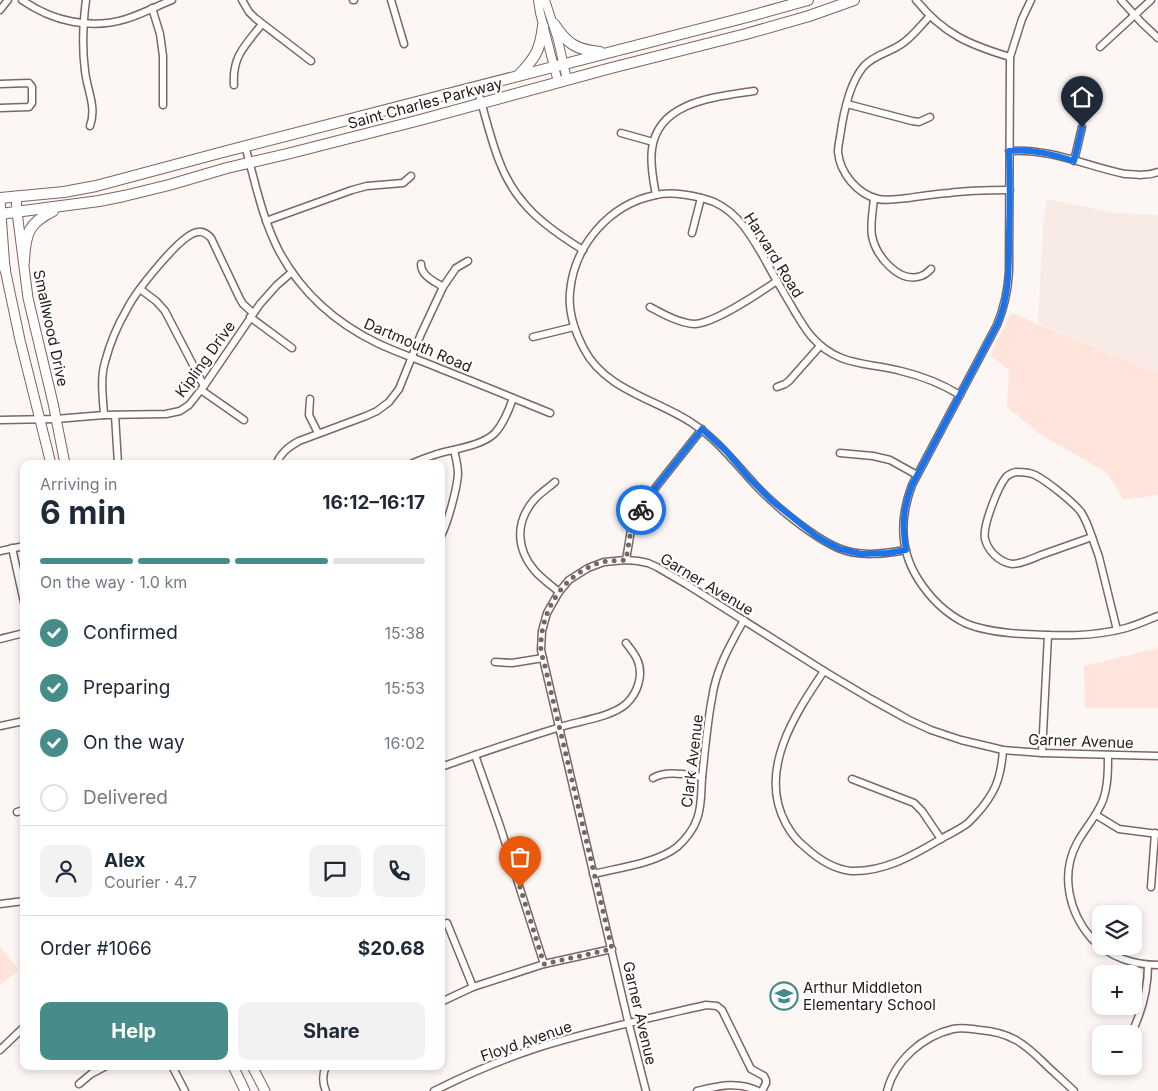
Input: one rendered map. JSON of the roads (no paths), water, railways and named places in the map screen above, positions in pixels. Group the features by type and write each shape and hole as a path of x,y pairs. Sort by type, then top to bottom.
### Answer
{"main road":[{"name":"Saint Charles Parkway","path":"0,199 64,192 96,186 808,0"},
{"name":"Saint Charles Parkway","path":"1,214 99,201 170,185 227,168 482,104 809,16 854,0"},
{"path":"554,24 562,36 575,47 606,53"},
{"path":"518,76 538,52 543,26"},
{"name":"Smallwood Drive","path":"16,196 28,298 64,460"},
{"name":"Smallwood Drive","path":"0,199 5,269 20,340 50,460"},
{"path":"24,262 25,244 30,230 38,220 62,206"},
{"path":"0,252 5,269"},
{"path":"235,1070 245,1091"},
{"path":"254,1070 265,1091"}],"street":[{"path":"1,7 8,0"},
{"path":"22,0 50,16 69,22 84,23 106,23 126,19 172,0"},
{"path":"86,0 84,70 93,112 90,126"},
{"path":"242,0 252,16 311,61"},
{"path":"391,0 404,44"},
{"path":"538,0 543,26 559,65"},
{"path":"545,0 554,24 562,81"},
{"path":"916,0 930,16 947,30 969,43 1010,57"},
{"path":"1031,0 1022,19 1010,57 1009,272 1003,310 997,325 908,495 904,514 906,550 915,574 940,606 957,618 988,630 1008,633 1078,636 1127,628 1158,616"},
{"path":"1121,0 1158,38"},
{"path":"1100,47 1151,0"},
{"path":"152,8 160,34 163,56 163,105"},
{"path":"930,16 903,44 876,57 864,66 854,82 839,139 839,158 843,169 860,190 880,200 961,192 1010,190"},
{"path":"234,85 234,69 238,57 262,24"},
{"path":"0,84 31,84 32,103 30,107 0,108"},
{"path":"476,86 499,162 517,196 541,222 583,250"},
{"path":"656,195 651,161 653,142 660,126 678,110 691,104 720,96 754,91"},
{"path":"847,104 912,122 919,122 930,117"},
{"path":"1074,161 1082,127"},
{"path":"621,133 653,142"},
{"name":"Dartmouth Road","path":"245,146 266,221 279,251 307,292 321,305 345,325 376,343 550,413"},
{"path":"1009,151 1032,150 1125,174 1149,175 1158,172"},
{"path":"266,221 360,188 403,183 412,176"},
{"name":"Harvard Road","path":"906,550 861,554 840,549 826,542 772,501 726,451 702,429 676,413 608,378 588,356 574,326 570,294 574,272 588,240 608,218 629,204 656,195 679,194 701,198 716,203 736,216 754,241 805,328 820,346 850,362 912,373 936,382 960,395"},
{"path":"692,233 701,198"},
{"path":"874,198 871,226 875,244 882,259 896,271 911,277 923,276 931,269"},
{"path":"104,415 104,364 120,322 150,275 192,233 200,231 207,234 213,241 243,304 252,315 292,348"},
{"path":"279,460 290,446 298,441 366,416 384,407 392,399 399,389 411,357 444,286 456,268 468,261"},
{"path":"421,264 424,273 444,286"},
{"name":"Kipling Drive","path":"0,420 166,414 180,411 188,405 202,388 252,315 277,285 292,272"},
{"path":"650,307 681,321 694,324 700,323 718,317 777,281"},
{"path":"140,289 156,301 165,311 202,388 244,420"},
{"path":"533,337 574,326"},
{"path":"777,387 786,384 820,346"},
{"path":"422,460 490,437 503,422 513,398"},
{"path":"310,399 309,416 318,433"},
{"path":"115,415 118,460"},
{"path":"626,560 631,530 636,517 656,487 702,429"},
{"path":"445,528 458,474 454,450"},
{"path":"840,453 873,456 890,460 917,475"},
{"path":"1092,537 1023,562 1011,564 1002,562 996,557 987,544 984,534 997,492 1007,476 1013,473 1026,472 1042,479 1079,510 1084,518 1092,537 1099,557 1117,630"},
{"path":"556,482 539,494 528,508 522,520 520,534 522,548 528,563 540,577 558,592"},
{"path":"0,551 20,547"},
{"path":"12,548 20,584"},
{"name":"Garner Avenue","path":"646,1091 543,658 541,643 547,613 558,592 568,580 588,568 604,562 626,560 648,563 686,584 886,708 923,726 952,737 1004,750 1042,753 1158,756"},
{"name":"Clark Avenue","path":"593,874 656,859 676,847 689,833 697,818 700,805 715,682 725,655 744,620"},
{"path":"0,638 20,634"},
{"path":"1042,753 1048,635"},
{"path":"445,766 559,727 592,719 626,704 632,697 638,684 640,668 626,643"},
{"path":"495,662 512,663 543,658"},
{"path":"824,671 795,718 784,744 778,763 776,793 779,807 791,832 813,855 833,866 850,870 873,870 889,866 956,832 977,814 992,794 999,777 1004,750"},
{"path":"0,726 20,722"},
{"path":"475,755 544,964"},
{"path":"1108,755 1105,792 1096,815 1077,843 1070,863 1069,890 1071,902 1074,912 1088,934 1102,947 1122,958 1138,963 1158,964"},
{"path":"653,778 658,775 668,774 702,777"},
{"path":"852,779 914,803 928,818 941,839"},
{"path":"1096,815 1119,829 1156,833 1150,887"},
{"path":"0,904 20,902"},
{"path":"447,923 473,987"},
{"path":"445,1000 473,987 544,964 612,949"},
{"path":"1136,1025 1145,997 1148,965"},
{"name":"Floyd Avenue","path":"434,1091 475,1072 538,1048 577,1036 706,1005 717,1006 722,1010 751,1069 764,1076 766,1080 762,1091"},
{"path":"887,1091 893,1074 906,1056 916,1047 937,1034 964,1028 990,1031 1016,1040 1028,1048 1074,1091"},
{"path":"0,1050 20,1030"},
{"path":"79,1084 98,1070"},
{"path":"174,1070 185,1091"},
{"path":"324,1070 322,1080 326,1091"},
{"path":"697,1091 731,1085 743,1086 758,1091"}],"place":[{"name":"Arthur Middleton Elementary School","path":"784,996"}]}
